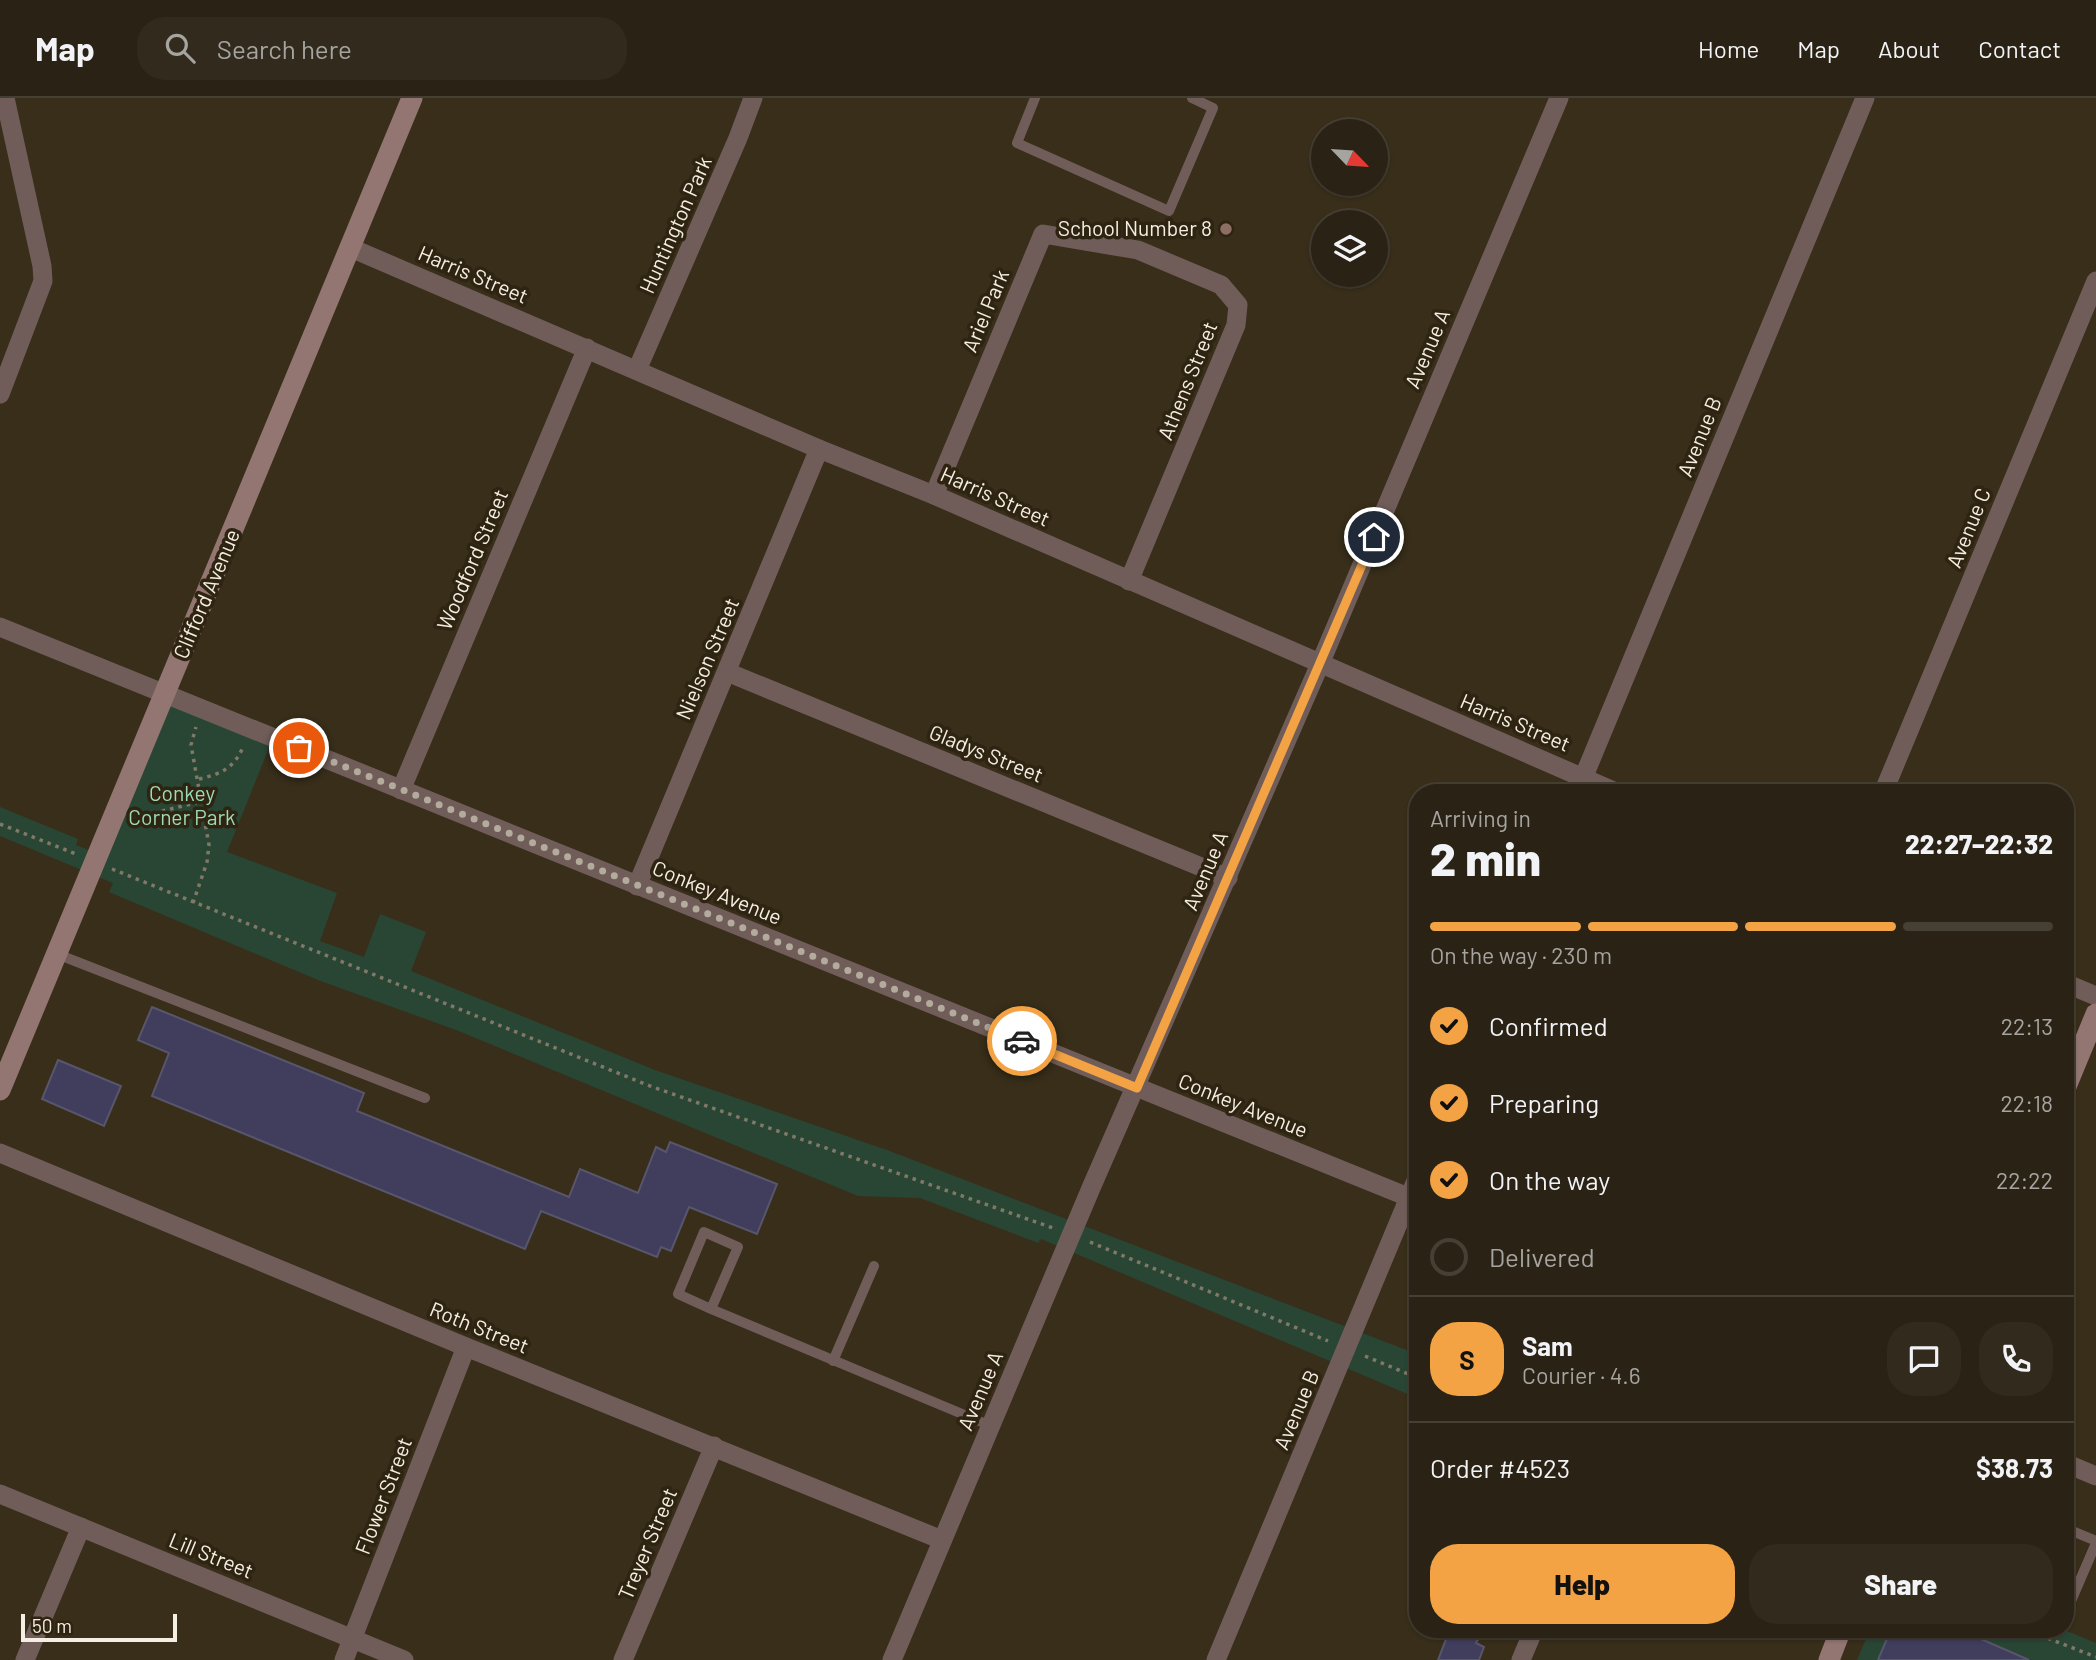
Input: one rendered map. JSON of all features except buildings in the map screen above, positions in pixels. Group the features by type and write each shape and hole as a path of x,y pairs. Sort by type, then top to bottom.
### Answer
{"main road":[{"name":"Clifford Avenue","path":"0,1090 412,98"},
{"path":"2074,1067 2096,1014"},
{"path":"1829,1660 1838,1638"}],"street":[{"path":"0,394 43,281 5,98"},
{"name":"Huntington Park","path":"637,370 753,98"},
{"name":"Avenue A","path":"892,1660 1071,1235 1321,664 1559,98"},
{"name":"Avenue B","path":"1581,784 1865,98"},
{"name":"Ariel Park","path":"934,495 1042,234 1138,250"},
{"name":"Harris Street","path":"351,248 819,449 934,495 1321,664 1579,784"},
{"name":"Athens Street","path":"1129,581 1239,312 1238,305 1221,285 1138,250"},
{"name":"Avenue C","path":"1887,784 2096,281"},
{"name":"Woodford Street","path":"401,790 587,348"},
{"name":"Nielson Street","path":"637,886 819,449"},
{"name":"Conkey Avenue","path":"0,627 1409,1197"},
{"name":"Gladys Street","path":"727,672 1228,878"},
{"path":"2074,987 2096,996"},
{"name":"Roth Street","path":"0,1153 466,1347 942,1540"},
{"name":"Avenue B","path":"1216,1660 1409,1208"},
{"name":"Flower Street","path":"344,1660 466,1347"},
{"name":"Treyer Street","path":"623,1660 714,1446"},
{"path":"2074,1467 2096,1476"},
{"name":"Lill Street","path":"0,1494 404,1660"},
{"path":"25,1660 81,1527"},
{"path":"1521,1660 1530,1638"}],"lane":[{"path":"1035,98 1017,143 1169,211 1213,108 1192,98"},
{"path":"56,954 425,1098"},
{"path":"711,1309 737,1247 704,1232 678,1294 711,1309 833,1361 990,1426"},
{"path":"833,1361 874,1266"},
{"path":"2074,1532 2096,1542 2074,1594"}],"path":[{"path":"193,903 208,853 203,801 191,745 204,709"},
{"path":"198,779 219,774 234,763 250,728"},
{"path":"119,803 145,814 203,801"},
{"path":"0,824 650,1086 983,1201 1409,1374"},
{"path":"2047,1638 2096,1657"}],"green space":[{"name":"Conkey Corner Park","path":"165,693 273,738 227,852 337,893 320,941 364,957 380,914 426,932 411,971 655,1070 887,1150 1409,1351 1409,1395 1041,1239 1038,1243 920,1198 858,1196 456,1030 318,980 109,892 113,883 0,836 0,807 78,839 76,845 98,854"},
{"path":"2074,1634 2096,1643 2096,1660 1857,1660 1866,1638 2074,1638"}],"way so far":[{"path":"299,748 1022,1041"}],"place":[{"name":"School Number 8","path":"1226,229"}],"route":[{"path":"1022,1041 1137,1088 1374,537"}]}
